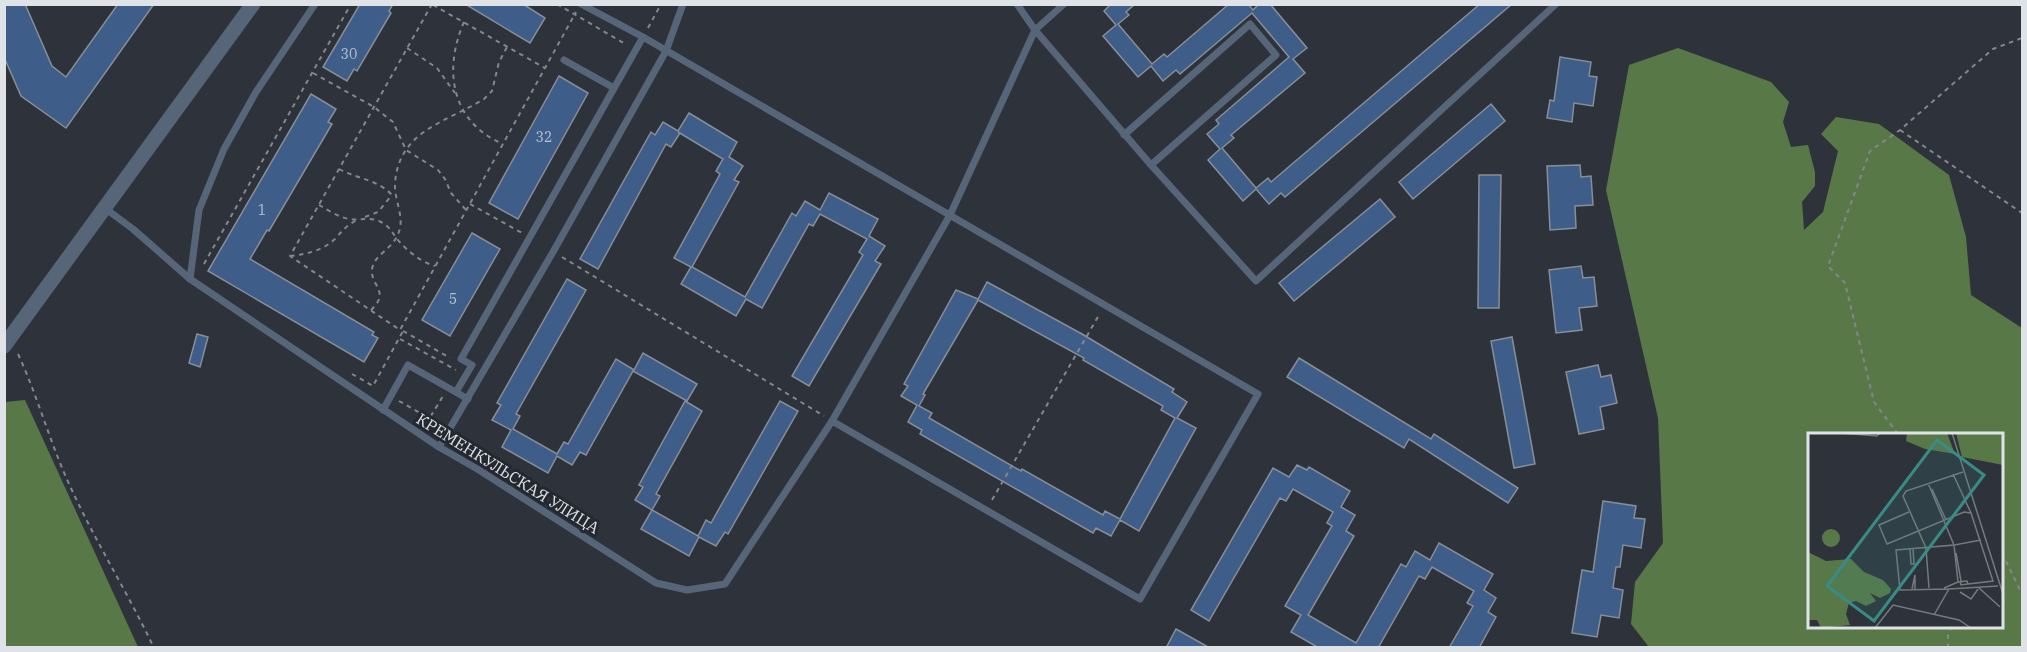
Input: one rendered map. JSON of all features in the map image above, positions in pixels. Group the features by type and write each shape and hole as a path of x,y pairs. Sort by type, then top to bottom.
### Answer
{"street":[{"path":"7,342 253,4"}],"lane":[{"path":"190,279 199,210 224,149 256,92 315,4"},
{"path":"581,4 1258,394 1140,599 832,421"},
{"path":"439,447 553,252 666,51 683,4"},
{"path":"1017,4 1035,30 1124,135 1256,281 1556,4"},
{"path":"1035,30 1064,4"},
{"path":"1124,135 1250,24 1276,55 1151,165"},
{"name":"КРЕМЕНКУЛЬСКАЯ УЛИЦА","path":"106,208 190,279 439,447 656,583 687,590 725,584 832,421 950,215 1035,30"},
{"path":"456,392 472,365 460,359 643,38"},
{"path":"564,60 614,88"},
{"path":"383,410 408,366 468,399"}],"path":[{"path":"202,268 351,4"},
{"path":"290,256 432,4 545,68"},
{"path":"557,4 636,49"},
{"path":"352,374 373,386 435,266 581,4"},
{"path":"643,38 661,4"},
{"path":"457,96 452,63 457,39 464,22"},
{"path":"1897,433 1874,402 1845,283 1828,266 1870,151 1900,130 1993,49 2022,38"},
{"path":"371,310 376,305 380,288 372,273 373,264 377,257 397,239 401,225 394,197 395,182 398,166 406,150 413,140 425,130 484,99 492,91 499,62 507,47"},
{"path":"407,48 437,68 478,128 503,144"},
{"path":"312,73 374,107 393,122 406,150 438,170 446,179 451,193 466,210"},
{"path":"1900,130 2022,213"},
{"path":"339,169 351,176 376,182 385,187 394,197"},
{"path":"290,256 325,247 348,224 378,212 394,197"},
{"path":"470,204 530,237"},
{"path":"319,205 344,218 352,220 372,218 382,222 418,258 435,266"},
{"path":"553,252 832,421"},
{"path":"290,256 402,330 452,359 460,359"},
{"path":"986,510 1104,305"},
{"path":"7,342 28,376 70,486 154,648"},
{"path":"390,397 450,430"},
{"path":"2003,557 2022,594"},
{"path":"1948,648 1948,635 1952,628"}],"green space":[{"path":"1678,48 1771,82 1789,102 1783,122 1791,147 1808,145 1815,172 1815,186 1802,202 1804,230 1823,212 1838,151 1821,134 1836,117 1879,124 1949,175 1966,237 1971,295 2022,328 2022,647 1649,647 1631,624 1635,582 1663,543 1658,418 1606,190 1629,65"},
{"path":"25,400 138,647 5,647 5,402"}],"building":[{"path":"4,4 25,4 52,66 66,77 118,4 154,4 66,128 21,96 4,57"},
{"path":"360,4 393,4 389,11 391,13 357,71 354,69 347,81 323,67"},
{"path":"465,4 523,4 545,18 530,43"},
{"path":"1111,4 1135,4 1126,12 1129,15 1118,24 1152,64 1164,54 1167,57 1229,4 1248,4 1253,10 1259,4 1270,4 1307,48 1293,59 1305,73 1231,135 1234,138 1222,148 1256,188 1268,178 1271,182 1480,4 1512,4 1285,197 1281,193 1269,204 1256,189 1243,201 1208,160 1220,149 1207,134 1219,124 1216,120 1289,57 1252,13 1180,74 1176,70 1163,81 1151,66 1138,77 1103,36 1116,25 1104,11"},
{"path":"1560,57 1591,62 1589,76 1597,77 1593,106 1574,103 1572,122 1547,118 1550,100 1554,101"},
{"path":"559,76 588,93 518,219 489,203"},
{"path":"311,94 336,109 328,122 332,124 250,259 374,332 372,335 378,338 364,362 208,271"},
{"path":"1491,104 1505,121 1413,199 1399,182"},
{"path":"689,113 737,142 729,157 743,166 734,180 739,182 692,267 745,297 792,213 796,216 805,201 820,210 829,193 878,219 869,236 885,246 875,261 881,264 809,386 792,376 863,255 859,252 867,239 820,214 813,226 809,224 762,308 746,299 736,316 681,284 691,267 674,258 720,174 716,171 723,159 680,133 671,147 666,144 598,269 580,259 651,132 655,135 663,122 678,131"},
{"path":"1580,165 1581,177 1591,176 1593,205 1575,206 1576,228 1550,230 1547,166"},
{"path":"1479,175 1501,175 1499,308 1478,308"},
{"path":"1380,199 1395,217 1294,301 1279,283"},
{"path":"472,233 500,249 450,336 422,320"},
{"path":"1581,266 1583,278 1594,277 1597,306 1579,308 1582,330 1556,333 1549,270"},
{"path":"567,279 586,290 516,414 520,416 513,429 557,454 564,442 568,444 616,359 634,370 643,353 697,384 687,401 633,371 586,455 580,452 572,465 557,456 548,473 502,447 511,430 492,420 501,405 497,403"},
{"path":"987,282 1082,334 1174,389 1172,392 1187,402 1177,418 1196,428 1139,531 1120,520 1111,536 1096,528 1093,533 920,434 922,430 908,422 917,405 901,396 908,386 904,384 956,290 978,299","holes":["978,300 1084,358 1083,360 1163,406 1161,410 1175,418 1120,519 1105,511 1103,515 1022,469 1021,471 929,418 932,413 919,406 925,395 923,394"]},
{"path":"197,334 208,337 200,367 189,363"},
{"path":"1512,337 1535,464 1514,468 1491,341"},
{"path":"1299,358 1431,439 1434,434 1518,488 1508,503 1409,439 1404,448 1287,377"},
{"path":"1598,365 1601,377 1611,375 1617,403 1600,407 1604,429 1579,434 1566,372"},
{"path":"685,401 702,411 656,494 660,496 652,510 635,500 643,487 639,485"},
{"path":"780,401 798,411 728,534 725,532 716,546 699,537 689,556 641,529 652,510 698,536 706,520 711,523"},
{"path":"1297,465 1307,470 1309,467 1350,491 1341,507 1355,515 1346,531 1354,536 1308,615 1356,643 1401,564 1406,567 1415,551 1430,560 1439,543 1493,574 1484,590 1496,598 1488,612 1496,617 1479,648 1449,648 1473,606 1467,603 1474,591 1432,567 1425,579 1419,576 1378,648 1319,648 1291,632 1301,615 1285,606 1332,526 1327,523 1333,512 1293,489 1286,501 1280,498 1209,621 1191,610 1273,468 1289,477"},
{"path":"1603,501 1636,506 1634,518 1645,519 1641,548 1623,545 1620,567 1616,567 1613,588 1623,590 1619,618 1601,615 1597,637 1572,633 1582,570 1593,572"},
{"path":"1176,629 1210,648 1166,648"}]}
